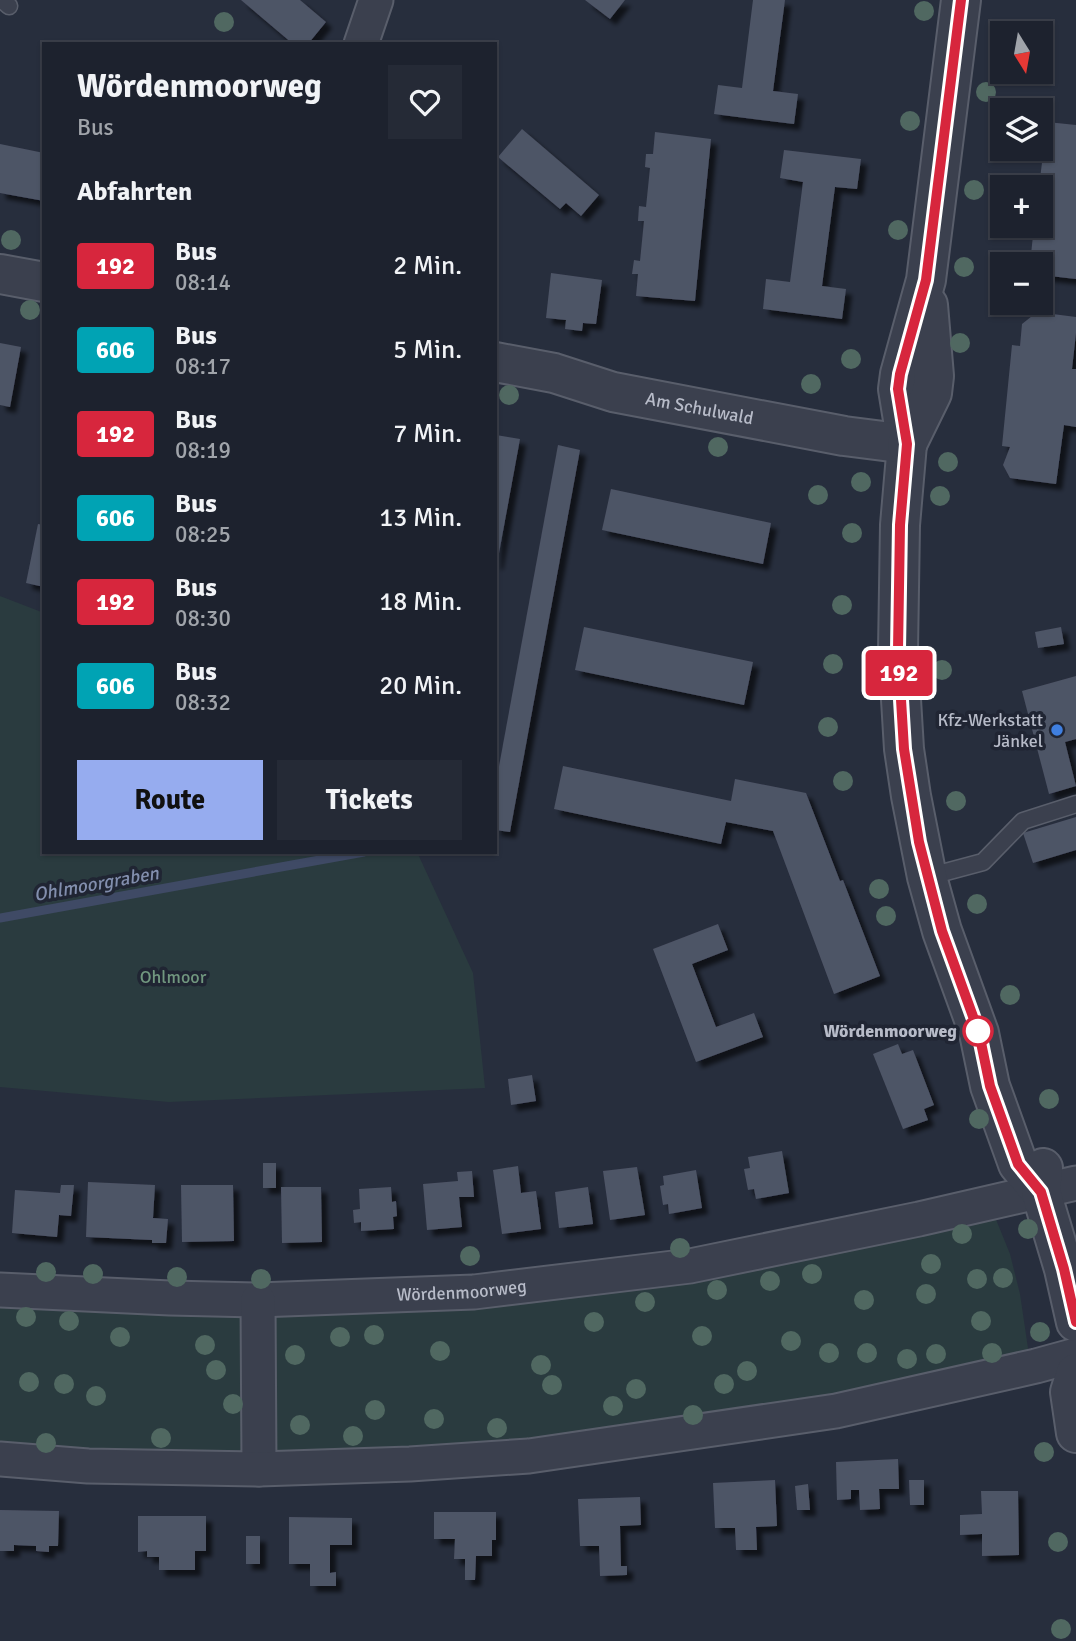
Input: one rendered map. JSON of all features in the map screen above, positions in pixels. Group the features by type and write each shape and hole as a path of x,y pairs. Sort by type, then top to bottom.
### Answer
{"street":[{"path":"362,42 376,0"},
{"path":"961,0 926,280 934,376 932,393 907,444 900,525 897,610 904,749 928,877 942,931 979,1033 990,1086 1018,1164 1059,1187 1064,1269 1076,1322"},
{"path":"0,274 42,282"},
{"name":"Am Schulwald","path":"497,362 554,373 612,393 844,436 907,444"},
{"name":"Wördenmoorweg","path":"0,1290 258,1300 474,1292 690,1266 1059,1187"},
{"path":"258,1300 259,1469"},
{"path":"0,1459 88,1466 259,1469 410,1464 529,1455 836,1411 1076,1355"},
{"path":"1076,1373 1070,1392 1076,1433"}],"lane":[{"path":"928,877 983,862 1023,821 1076,804"}],"green space":[{"name":"Ohlmoor","path":"0,596 42,612 42,854 418,854 473,973 485,1088 169,1102 0,1087"},
{"path":"995,1217 1010,1254 1020,1294 1029,1355 936,1378 536,1443 292,1456 0,1448 0,1302 226,1312"}],"building":[{"path":"241,0 300,0 326,22 310,42 291,42"},
{"path":"585,0 625,0 610,19"},
{"path":"753,0 785,0 773,91 798,94 794,124 714,114 718,85 742,88"},
{"path":"1053,123 1076,125 1076,279 1053,276 1053,252 1031,252 1033,238 1053,238 1053,175 1040,175 1042,161 1053,161"},
{"path":"522,129 599,195 581,216 566,203 560,209 498,157"},
{"path":"655,132 711,139 695,301 636,296 638,274 632,274 634,260 640,261 644,221 638,221 639,206 646,207 650,168 645,167 646,154 653,154"},
{"path":"0,144 42,153 42,201 0,193"},
{"path":"784,150 861,159 857,189 835,187 822,286 846,289 842,319 763,309 766,279 790,282 803,182 780,178"},
{"path":"551,273 602,280 596,324 583,323 582,331 565,329 566,320 546,318"},
{"path":"1033,315 1076,317 1072,369 1076,369 1076,427 1064,425 1056,484 1010,478 1003,465 1010,447 1002,446 1012,345 1020,346 1022,324"},
{"path":"0,343 21,347 10,407 0,405"},
{"path":"497,435 520,439 497,564"},
{"path":"558,445 580,450 510,832 497,830 497,777"},
{"path":"611,489 771,523 763,564 602,530"},
{"path":"38,524 42,525 42,587 26,583"},
{"path":"584,627 753,662 744,705 575,670"},
{"path":"1061,627 1064,644 1038,648 1035,632"},
{"path":"1076,676 1076,739 1065,742 1076,786 1049,794 1022,691"},
{"path":"563,766 731,801 735,779 806,793 880,976 834,994 773,831 726,822 721,844 554,809"},
{"path":"1076,817 1076,850 1033,863 1023,833"},
{"path":"718,924 728,950 692,964 716,1027 754,1013 763,1037 696,1062 653,949"},
{"path":"898,1044 902,1054 913,1050 934,1105 924,1109 928,1120 903,1129 873,1054"},
{"path":"532,1075 536,1101 511,1105 508,1079"},
{"path":"782,1151 789,1193 756,1199 754,1189 748,1190 744,1169 750,1168 748,1157"},
{"path":"263,1163 276,1163 276,1188 263,1188"},
{"path":"518,1166 521,1193 536,1191 541,1229 502,1234 493,1170"},
{"path":"637,1167 645,1215 610,1220 603,1171"},
{"path":"696,1170 702,1208 669,1214 668,1204 663,1205 660,1186 664,1185 663,1176"},
{"path":"472,1171 474,1197 459,1197 462,1227 427,1230 423,1184 458,1181 457,1172"},
{"path":"88,1182 155,1185 153,1218 168,1219 166,1243 86,1237"},
{"path":"61,1185 74,1185 71,1216 59,1215 57,1237 12,1233 15,1190 60,1193"},
{"path":"181,1185 233,1185 234,1241 182,1242"},
{"path":"281,1187 321,1187 322,1242 282,1243"},
{"path":"391,1187 392,1202 396,1201 394,1229 361,1231 361,1222 354,1223 353,1210 360,1209 359,1189"},
{"path":"588,1187 593,1224 559,1228 555,1192"},
{"path":"898,1459 899,1489 879,1489 880,1509 860,1510 859,1490 851,1490 851,1499 837,1500 836,1462"},
{"path":"775,1480 777,1526 756,1527 757,1550 736,1550 735,1528 715,1528 713,1483"},
{"path":"909,1480 924,1480 924,1505 910,1505"},
{"path":"808,1484 810,1510 797,1510 795,1486"},
{"path":"981,1491 1018,1491 1019,1555 982,1556 982,1534 960,1535 960,1515 982,1514"},
{"path":"640,1497 641,1525 620,1526 621,1566 627,1566 627,1575 600,1576 599,1546 580,1546 578,1499"},
{"path":"0,1510 59,1511 58,1546 49,1546 49,1552 36,1551 36,1546 14,1545 14,1551 0,1551"},
{"path":"434,1512 496,1512 496,1540 492,1540 492,1556 476,1556 475,1580 465,1580 465,1559 454,1559 455,1539 434,1539"},
{"path":"138,1516 206,1516 206,1551 195,1551 195,1570 159,1570 159,1557 147,1557 147,1551 138,1552"},
{"path":"289,1517 352,1518 352,1545 330,1545 330,1573 336,1572 336,1586 310,1586 310,1564 289,1564"},
{"path":"246,1536 260,1536 260,1564 246,1564"}],"waterway":[{"name":"Ohlmoorgraben","path":"0,918 353,854"}],"bus line":[{"name":"192","path":"961,0 926,280 898,389 907,444 900,525 897,610 904,749 919,842 942,931 979,1033 990,1086 1018,1164 1041,1192 1064,1269 1076,1322"}],"place":[{"name":"Kfz-Werkstatt Jänkel","path":"1057,730"},
{"name":"Wördenmoorweg","path":"978,1031"}]}
